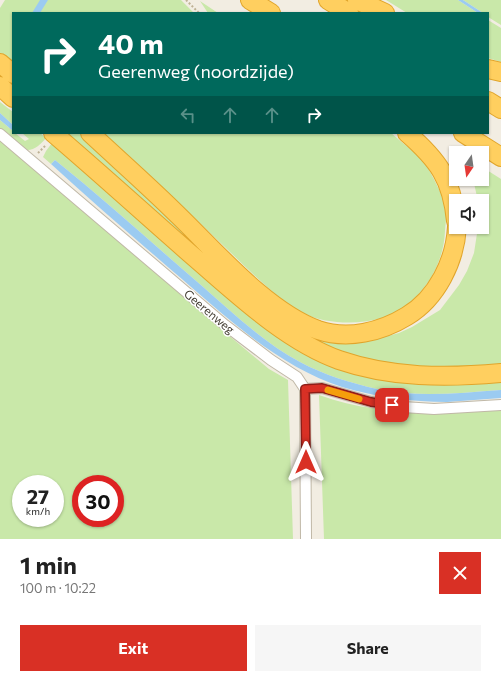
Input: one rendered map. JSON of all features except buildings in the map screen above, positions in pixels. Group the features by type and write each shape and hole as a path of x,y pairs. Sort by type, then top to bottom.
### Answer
{"highway":[{"path":"245,0 258,12"},
{"path":"250,0 269,12"},
{"path":"328,0 347,12"},
{"path":"358,0 383,12"},
{"path":"0,63 12,73"},
{"path":"489,68 501,72"},
{"path":"0,86 12,97"},
{"path":"0,96 12,102"},
{"path":"489,102 501,109"},
{"path":"91,134 157,194 249,285 287,315 318,330 340,334 363,334 399,321 417,310 431,295 443,278 450,260 456,234"},
{"path":"409,134 440,166 450,186 451,194"},
{"path":"465,134 501,157"},
{"path":"51,137 249,305 305,345 339,360 369,368 405,374 445,376 501,374"}],"street":[{"name":"Geerenweg","path":"0,134 225,325 271,360 298,377 305,389"},
{"path":"306,539 305,389 322,388 371,402 403,407 434,409 501,405"}],"path":[{"path":"186,0 198,12"},
{"path":"31,161 51,137"}],"green space":[{"path":"5,0 181,0 193,12 12,12 12,69 0,57 0,8"},
{"path":"386,0 458,0 476,12 405,12"},
{"path":"463,0 501,0 501,25 489,18 489,12 481,12"},
{"path":"200,1 216,12 207,12"},
{"path":"489,21 501,28 501,62 489,58"},
{"path":"0,102 12,111 12,124 0,113"},
{"path":"0,120 12,130 12,134 16,134 25,141 29,139 23,134 41,134 46,138 35,148 26,150 0,129"},
{"path":"61,134 83,134 260,299 365,339 384,337 399,333 440,310 459,285 467,271 474,253 477,234 489,234 489,194 476,194 475,186 489,186 489,171 501,179 501,367 431,371 379,366 326,347 277,319"},
{"path":"100,134 392,134 425,163 444,201 446,212 442,252 434,273 422,291 396,313 384,318 357,322 329,321 316,318 296,309 266,286 150,176"},
{"path":"0,140 142,259 208,318 269,369 288,380 293,539 0,539"},
{"path":"52,143 306,352 501,381 501,390 439,394 392,392 367,387 338,378 318,371 300,362 261,337 74,175 55,160 51,164 43,157"},
{"path":"319,395 363,407 386,410 501,410 501,539 324,539"}],"water":[{"path":"40,0 48,0 41,12 33,12"},
{"path":"458,0 463,0 481,12 476,12"},
{"path":"0,113 12,124 12,130 0,120"},
{"path":"55,160 111,206 261,337 300,362 318,371 338,378 367,387 392,392 439,394 501,390 501,398 447,402 421,401 368,394 342,387 294,365 272,352 229,320 51,164"}],"slow traffic":[{"path":"328,390 359,399"}],"route":[{"path":"306,462 305,389 322,388 371,402 392,405"}]}
